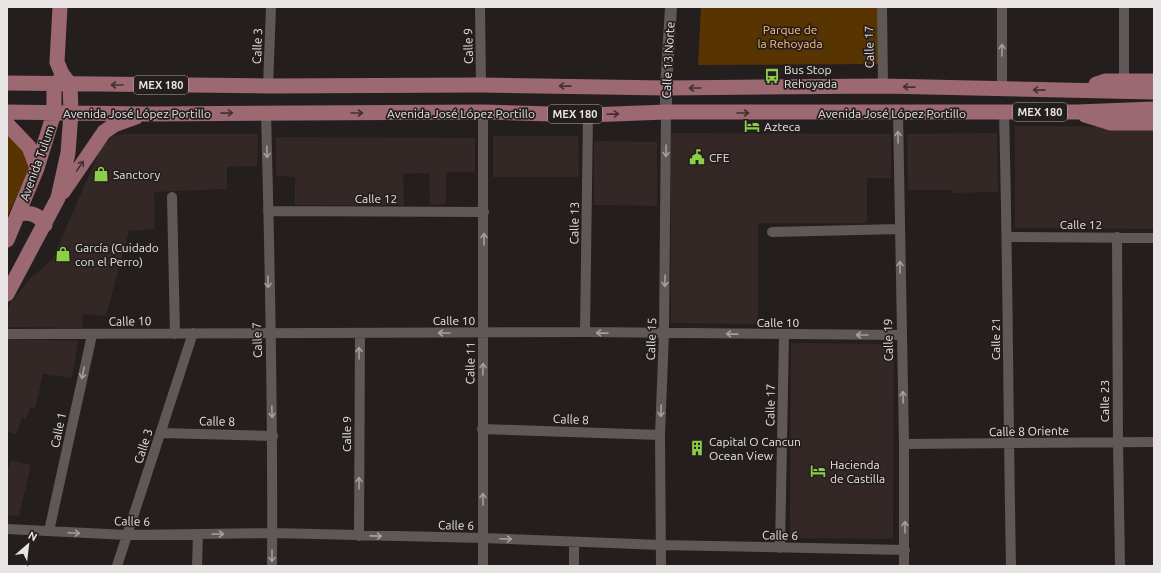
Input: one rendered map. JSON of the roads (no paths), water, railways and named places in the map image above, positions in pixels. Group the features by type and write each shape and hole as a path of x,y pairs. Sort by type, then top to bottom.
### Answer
{"main road":[{"path":"60,7 58,62 62,74 70,84"},
{"path":"1123,86 1154,81"},
{"name":"Avenida José López Portillo","path":"7,84 268,86 481,85 666,88 883,86 1078,90 1123,86 1154,92"},
{"name":"Avenida Tulum","path":"7,240 37,168 54,113 54,84"},
{"name":"Avenida Tulum","path":"7,294 58,198 68,153 71,113 70,84"},
{"name":"Avenida José López Portillo","path":"7,112 146,114 483,112 588,114 666,112 1077,112 1154,110"},
{"path":"1077,112 1111,123 1154,123"},
{"path":"58,198 104,132 114,125 146,114"},
{"path":"7,124 29,147 37,168"},
{"path":"18,214 35,214 45,225"}],"street":[{"name":"Calle 3","path":"268,86 271,7"},
{"name":"Calle 9","path":"480,7 481,85"},
{"name":"Calle 13 Norte","path":"666,112 671,7"},
{"name":"Calle 17","path":"882,7 883,86"},
{"path":"1002,7 1002,89"},
{"path":"1123,86 1124,7"},
{"name":"Calle 11","path":"483,112 483,566"},
{"name":"Calle 15","path":"661,566 660,435 664,333 666,112"},
{"name":"Calle 21","path":"1004,112 1008,237 1008,444 1011,566"},
{"name":"Calle 7","path":"266,113 269,333 273,436 272,566"},
{"name":"Calle 19","path":"898,113 904,444 904,566"},
{"name":"Calle 13","path":"585,332 588,114"},
{"path":"172,198 174,334"},
{"name":"Calle 12","path":"268,211 484,212"},
{"path":"772,232 900,229"},
{"name":"Calle 12","path":"1008,237 1154,238"},
{"name":"Calle 23","path":"1117,237 1120,566"},
{"name":"Calle 10","path":"7,334 92,335 193,333 585,332 901,335"},
{"name":"Calle 3","path":"117,566 193,333"},
{"name":"Calle 9","path":"359,536 360,333"},
{"name":"Calle 1","path":"49,531 92,335"},
{"name":"Calle 17","path":"780,548 784,335"},
{"name":"Calle 8","path":"482,429 660,435"},
{"name":"Calle 8","path":"161,433 273,436"},
{"name":"Calle 8 Oriente","path":"904,444 1154,442"},
{"name":"Calle 6","path":"7,529 127,535 272,534 483,538 661,546 905,550"},
{"path":"197,566 198,534"},
{"path":"574,542 574,566"}],"place":[{"name":"Bus Stop Rehoyada","path":"772,76"},
{"name":"Azteca","path":"752,126"},
{"name":"CFE","path":"697,157"},
{"name":"Sanctory","path":"101,174"},
{"name":"García (Cuidado con el Perro)","path":"63,254"},
{"name":"Capital O Cancun Ocean View","path":"697,448"},
{"name":"Hacienda de Castilla","path":"818,471"}],"park label":[{"name":"Parque de la Rehoyada","path":"790,36"}]}
